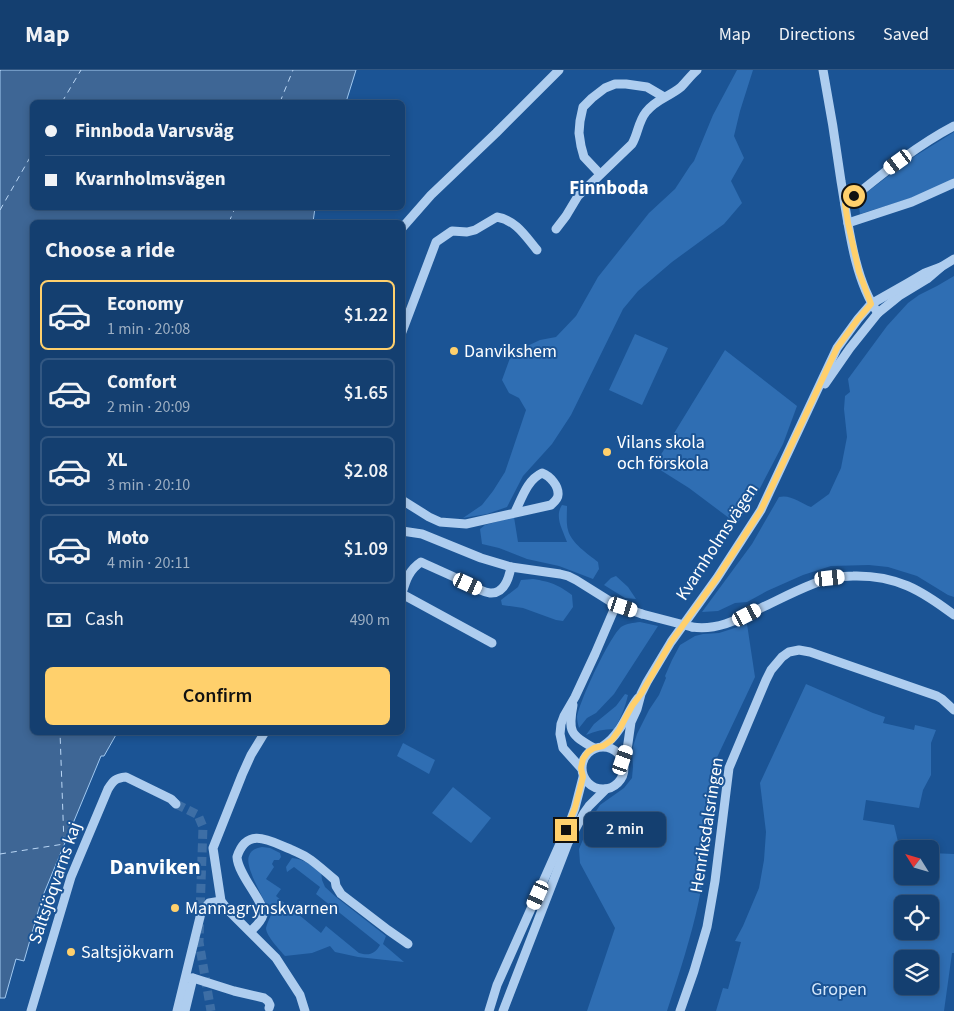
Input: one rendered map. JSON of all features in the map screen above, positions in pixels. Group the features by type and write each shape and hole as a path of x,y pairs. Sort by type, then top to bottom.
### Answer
{"street":[{"path":"405,224 431,194 559,70"},
{"path":"556,229 578,196 632,144 636,138 640,120 651,106 680,87 697,70"},
{"path":"823,70 848,223 859,272 871,304 878,313"},
{"path":"600,174 584,157 581,146 579,133 583,107 605,88 616,84 632,84 647,87 664,97"},
{"path":"845,204 909,154 954,126"},
{"path":"848,223 912,202 954,183"},
{"path":"405,324 436,242 452,231 467,232 475,230 497,217 503,218 522,231 537,250"},
{"name":"Kvarnholmsvägen","path":"812,403 850,348 878,313 894,299 927,279 954,259"},
{"name":"Kvarnholmsvägen","path":"581,768 583,759 588,752 612,740 619,730 671,642 717,578 761,510 837,348 871,304 925,273 941,267"},
{"path":"405,502 440,522 466,524 551,505 556,500 558,494 556,487 547,474 542,472 531,480 516,512"},
{"path":"435,539 440,522"},
{"path":"405,531 422,534 511,568 568,576 616,605 692,627 702,628 724,624 814,584 830,578 846,576 878,577 893,580 910,586 954,614"},
{"path":"405,583 415,566 421,562 480,590 492,593 505,586 511,568"},
{"path":"405,595 492,643"},
{"path":"606,789 599,789 587,783 581,768 563,748 560,734 564,716 616,605"},
{"name":"Henriksdalsringen","path":"680,1011 707,927 715,881 729,768 766,680 777,662 789,652 799,650 810,652 937,696 954,710"},
{"name":"Kvarnholmsvägen","path":"503,1011 568,843 589,806 606,789 613,787 620,781 623,774 623,760 632,722 641,694"},
{"path":"574,697 570,719 573,732 577,738 598,747 611,748 623,760"},
{"path":"263,735 242,774 213,848 221,900 228,910 276,958 296,989 304,1004 305,1011"},
{"name":"Saltsjöqvarns kaj","path":"31,1011 71,877 108,789 118,777 126,776 171,799 176,804"},
{"path":"489,1011 497,985 571,819 583,777"},
{"path":"251,932 260,920 263,910 241,871 237,857 244,844 263,838 298,851 310,859 335,880 341,894 408,944"},
{"path":"185,1011 201,913 208,903 221,900"},
{"path":"189,978 264,998 268,1001 269,1008"},
{"path":"176,1011 189,978"}],"green space":[{"path":"737,70 753,70 734,136 744,158 731,181 742,203 724,224 672,262 638,291 623,309 571,415 552,444 523,476 507,507 487,514 463,518 482,505 505,472 526,410 519,398 509,393 502,380 510,358 521,349 540,340 556,337 576,316 598,277 649,213 675,189 694,161 713,115"},
{"path":"954,132 954,180 920,195 860,214 858,199 912,158"},
{"path":"954,276 954,597 917,576 888,567 869,565 831,566 803,575 747,602 735,603 718,611 702,612 752,544 779,497 791,498 811,507 829,494 841,468 847,437 844,409 845,396 850,392 848,379 887,326 908,303"},
{"path":"635,334 668,348 642,405 609,390"},
{"path":"725,350 797,406 783,444 758,492 737,524 689,488 654,466"},
{"path":"562,505 567,506 567,527 570,535 580,548 598,562 599,569 593,579 559,566 527,559 499,548 482,544 480,529 485,525 514,517 518,542 567,542 559,519"},
{"path":"616,576 628,587 636,599 625,598 604,585"},
{"path":"533,579 554,584 572,595 573,607 563,621 523,608 502,605 501,600 518,587 521,580"},
{"path":"640,622 658,626 614,694 596,713 587,718 579,728 577,717 583,697 609,643 621,627"},
{"path":"747,624 755,677 712,768 715,769 705,868 689,942 667,1011 587,1011 615,928 580,863 579,849 593,816 600,805 624,788 632,778 632,750 637,734 659,695 666,678 665,676 680,645 695,636 719,633"},
{"name":"Gropen","path":"806,684 885,717 883,723 914,730 915,725 936,730 931,743 931,775 923,790 919,808 866,800 863,820 894,825 898,840 894,840 894,885 939,885 939,853 954,854 954,953 952,953 944,1011 716,1011 723,988 728,989 741,942 735,941 759,888 766,832 760,783"},
{"path":"625,694 628,695 626,704 614,729 600,730 586,735 594,724 616,706"},
{"path":"403,743 435,760 429,774 397,756"},
{"path":"453,787 491,818 471,843 432,813"},
{"path":"262,847 270,848 280,853 281,857 279,860 274,860 272,864 274,867 266,879 281,889 276,896 321,933 326,926 359,953 363,954 374,952 380,945 316,894 320,887 294,867 287,872 286,867 292,858 304,861 321,871 325,887 386,936 383,944 404,962 358,957 335,952 330,946 312,953 285,956 268,935 266,928 271,915 256,885 248,861 250,854 254,850"}],"shaded area":[{"path":"0,70 356,70 347,100 30,100 30,210 315,210 313,220 30,220 30,735 116,735 104,756 101,756 42,898 24,961 16,959 5,998 0,998"}],"ferry route":[{"path":"63,100 81,70"},
{"path":"281,100 293,70"},
{"path":"0,210 30,158"},
{"path":"230,220 234,210"},
{"path":"0,854 64,844 60,735"}],"tunnel":[{"path":"176,804 198,815 203,827 199,942 211,1011"}],"place":[{"name":"Danvikshem","path":"454,351"},
{"name":"Vilans skola och förskola","path":"607,452"},
{"name":"Mannagrynskvarnen","path":"175,908"},
{"name":"Saltsjökvarn","path":"71,952"}],"district":[{"name":"Finnboda","path":"609,188"},
{"name":"Danviken","path":"155,867"}],"route":[{"path":"566,830 575,808 583,777 581,768 583,759 594,748 603,746 612,740 671,642 746,534 761,510 837,348 871,304 859,272 845,204 854,196"}]}
